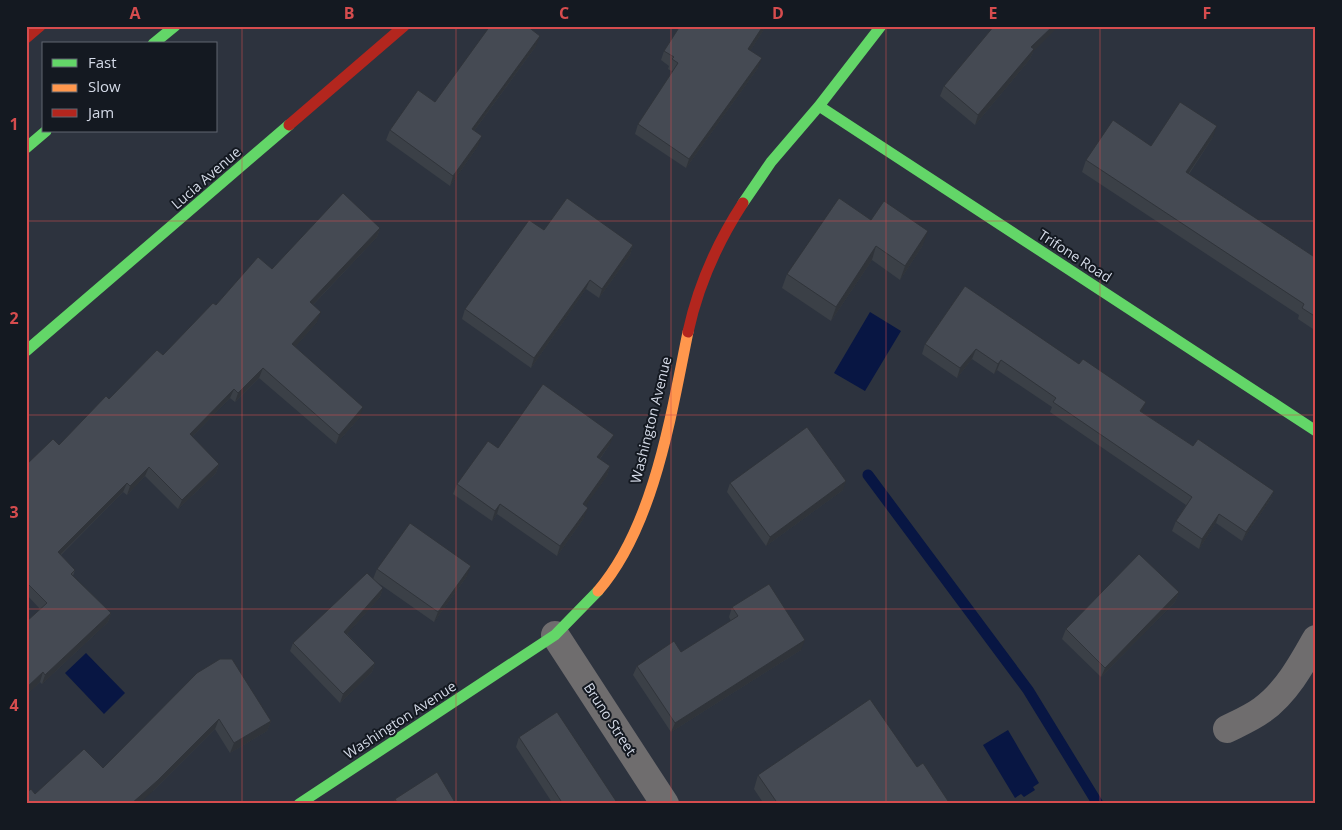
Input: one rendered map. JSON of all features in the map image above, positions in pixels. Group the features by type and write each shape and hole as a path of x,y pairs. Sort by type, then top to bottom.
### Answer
{"main road":[{"path":"26,38 40,26"},
{"path":"156,42 175,26"},
{"name":"Lucia Avenue","path":"26,351 404,26"},
{"name":"Washington Avenue","path":"299,804 555,635 587,604 605,583 634,535 659,464 692,314 710,261 732,220 771,162 819,106 881,26"},
{"name":"Trifone Road","path":"819,106 1316,431"},
{"path":"26,148 45,132"}],"street":[{"name":"Bruno Street","path":"555,635 665,804"},
{"path":"1228,730 1263,710 1284,688 1302,664 1316,639"}],"water":[{"path":"870,312 901,331 865,391 834,373"},
{"path":"86,653 125,693 104,714 65,673"},
{"path":"1008,730 1039,783 1033,787 1035,790 1024,797 1021,794 1015,798 983,745"}],"building":[{"path":"490,26 527,26 540,36 472,129 482,136 453,176 390,130 418,90 435,102"},
{"path":"680,26 763,26 748,49 762,58 689,159 638,124 678,63 672,59 674,57 664,51"},
{"path":"994,26 1053,26 1031,47 1034,49 978,115 944,86"},
{"path":"1180,102 1217,126 1186,172 1316,258 1316,317 1302,308 1304,304 1086,160 1113,120 1151,146"},
{"path":"343,193 380,228 310,302 321,312 292,344 363,407 339,435 263,368 238,393 234,389 190,434 219,464 182,500 149,467 130,486 127,483 58,552 75,570 71,574 111,613 45,675 43,672 26,688 26,622 47,603 26,582 26,465 53,439 59,445 106,396 109,399 157,350 163,355 213,303 216,305 258,257 272,269"},
{"path":"567,198 633,245 602,289 590,280 534,358 465,309 529,220 544,230"},
{"path":"839,198 871,220 884,201 928,231 905,266 876,246 836,307 787,274"},
{"path":"965,286 1079,364 1083,359 1146,402 1140,411 1193,446 1198,439 1274,491 1246,532 1219,514 1202,539 1176,521 1192,497 1053,402 1056,398 1001,360 998,364 976,349 960,368 925,344"},
{"path":"543,384 614,435 597,457 610,466 583,504 588,508 560,546 500,504 495,511 457,484 488,441 498,448"},
{"path":"807,427 846,481 770,537 730,483"},
{"path":"410,523 471,566 438,612 377,569"},
{"path":"1139,554 1179,592 1105,668 1066,629"},
{"path":"367,573 383,588 344,632 375,663 343,694 293,643"},
{"path":"769,584 805,640 675,723 637,666 674,641 681,652 738,616 732,607"},
{"path":"220,659 232,659 271,721 234,743 219,719 157,781 131,804 26,804 26,793 31,789 35,794 84,749 103,768 197,673"},
{"path":"870,699 917,767 923,763 950,804 778,804 758,775"},
{"path":"557,712 616,801 612,804 563,804 519,737"},
{"path":"437,772 456,804 398,804 395,799"}],"waterway":[{"path":"868,475 1028,690 1098,804"}],"traffic: fast":[{"path":"155,42 175,26"},
{"path":"743,203 771,162 819,106 881,26"},
{"path":"819,106 1316,431"},
{"path":"26,351 289,125"},
{"path":"26,148 45,132"},
{"path":"299,804 555,635 598,591"}],"traffic: slow":[{"path":"598,591 617,565 633,535 647,502 667,433 688,332"}],"traffic: jam":[{"path":"26,38 40,26"},
{"path":"289,125 404,26"},
{"path":"688,332 697,298 710,265 743,203"}]}
